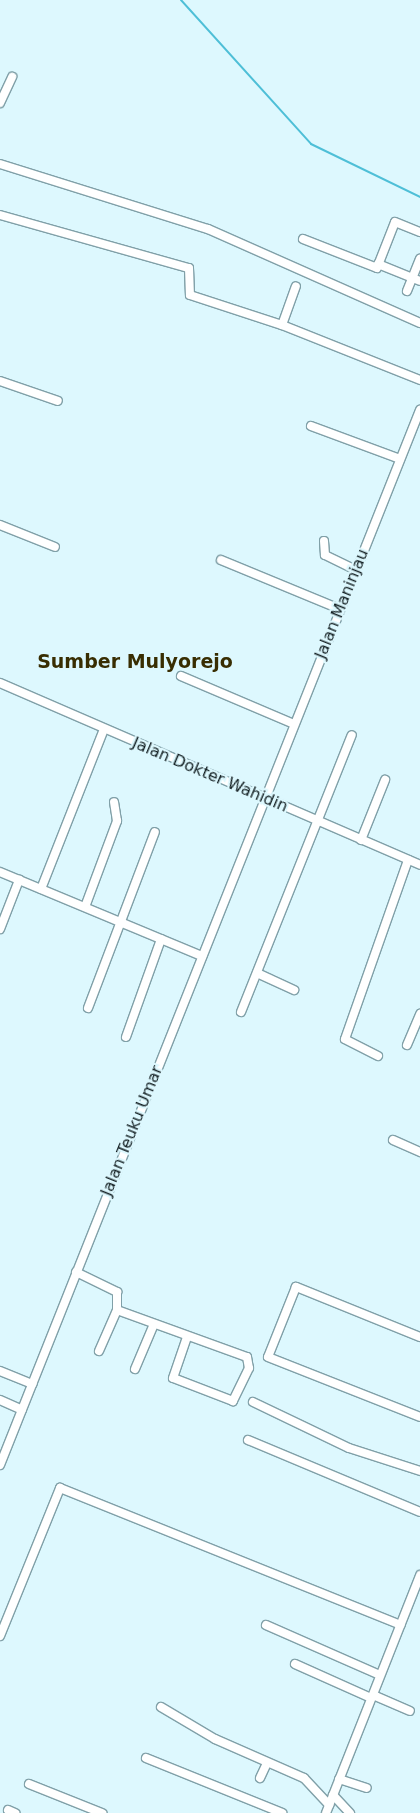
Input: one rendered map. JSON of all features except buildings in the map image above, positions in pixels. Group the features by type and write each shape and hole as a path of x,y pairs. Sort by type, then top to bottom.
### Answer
{"street":[{"path":"0,103 12,77"},
{"path":"0,164 208,229 420,323"},
{"path":"0,215 189,268 190,294 282,325 420,380"},
{"path":"302,239 377,268 395,222 420,232"},
{"path":"407,291 416,279 420,258"},
{"path":"378,264 416,279"},
{"path":"282,325 296,286"},
{"path":"0,381 58,401"},
{"name":"Jalan Maninjau","path":"264,798 420,410"},
{"path":"311,426 400,458"},
{"path":"0,525 55,548"},
{"path":"324,540 325,555 356,570"},
{"path":"221,560 340,609"},
{"path":"181,676 294,724"},
{"name":"Jalan Dokter Wahidin","path":"0,683 420,865"},
{"path":"41,889 104,729"},
{"path":"241,1012 352,736"},
{"path":"361,840 385,780"},
{"name":"Jalan Teuku Umar","path":"0,1465 264,798"},
{"path":"85,907 118,821 114,802"},
{"path":"88,1008 155,832"},
{"path":"378,1056 346,1043 345,1039 408,860"},
{"path":"0,872 202,956"},
{"path":"0,929 19,880"},
{"path":"126,1037 161,939"},
{"path":"257,973 294,990"},
{"path":"407,1045 420,1014"},
{"path":"393,1140 420,1152"},
{"path":"76,1272 117,1292 117,1310 99,1351"},
{"path":"420,1337 296,1287 268,1357 420,1417"},
{"path":"117,1310 187,1337 247,1357 249,1368 233,1401 173,1378 187,1337"},
{"path":"134,1369 154,1324"},
{"path":"0,1371 32,1384"},
{"path":"0,1400 22,1410"},
{"path":"253,1402 349,1448 420,1471"},
{"path":"248,1440 420,1512"},
{"path":"0,1636 60,1488 200,1547 400,1625"},
{"path":"330,1802 420,1576"},
{"path":"266,1625 380,1675"},
{"path":"295,1664 410,1710"},
{"path":"161,1707 267,1764 304,1778 330,1802 350,1813"},
{"path":"146,1758 282,1813"},
{"path":"260,1778 267,1764"},
{"path":"339,1779 367,1788"},
{"path":"29,1784 102,1813"}],"waterway":[{"path":"181,0 311,144 420,197"}],"district":[{"name":"Sumber Mulyorejo","path":"135,662"}]}
